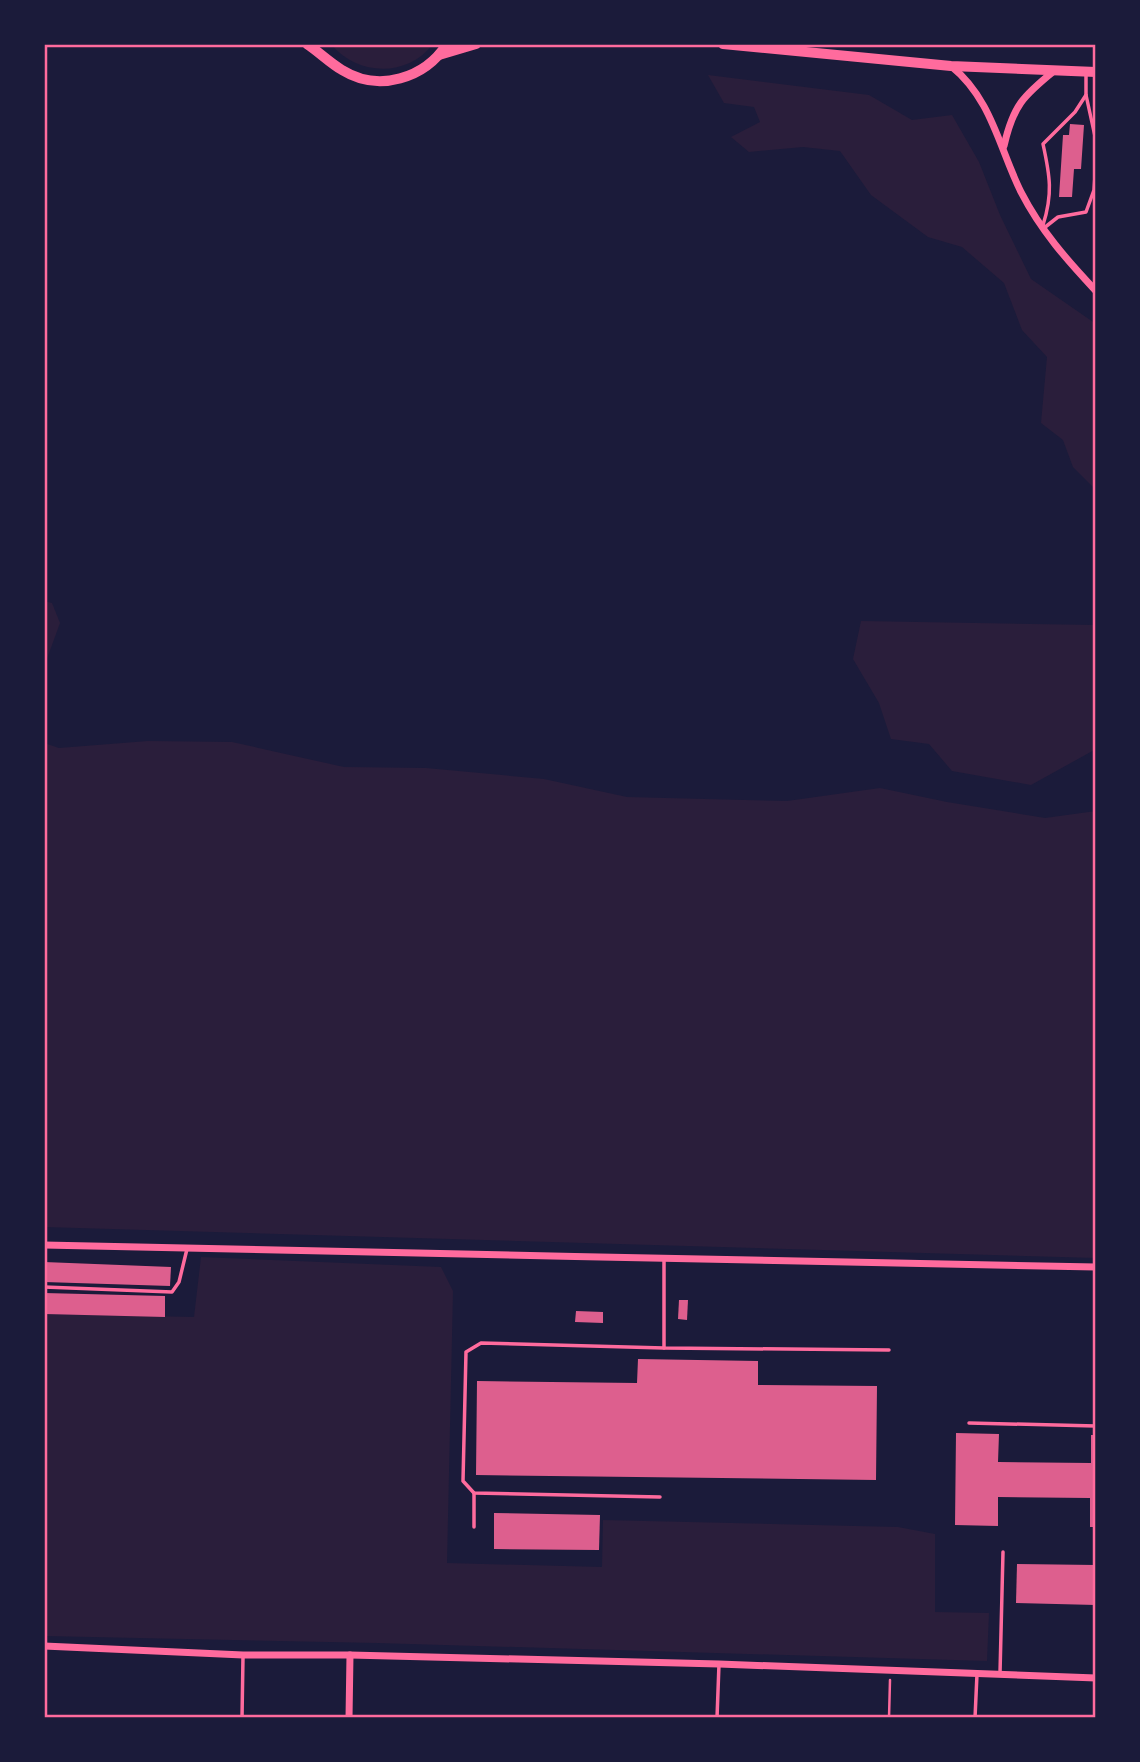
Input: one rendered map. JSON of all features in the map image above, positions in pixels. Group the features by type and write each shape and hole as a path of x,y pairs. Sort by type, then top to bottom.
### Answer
{"main road":[{"path":"307,44 343,71 362,79 383,81 404,78 423,69 447,44"},
{"path":"316,44 326,57"},
{"path":"439,55 477,44"},
{"path":"723,44 951,66 1091,71"}],"street":[{"path":"951,66 962,75 989,113 1020,190 1042,230 1096,291"},
{"path":"1004,146 1014,111 1024,97 1056,70"},
{"path":"44,1245 1096,1267"},
{"path":"44,1646 243,1654 719,1664 1096,1678"},
{"path":"349,1718 350,1655"}],"lane":[{"path":"1042,230 1050,203 1051,181 1043,144 1075,112 1086,95 1091,71"},
{"path":"1086,95 1096,141"},
{"path":"1042,230 1058,217 1086,212 1094,190 1096,161"},
{"path":"44,1287 172,1292 178,1282 187,1249"},
{"path":"664,1259 664,1348"},
{"path":"474,1527 474,1493 463,1481 466,1352 481,1343 889,1350"},
{"path":"969,1423 1096,1426"},
{"path":"474,1493 660,1497"},
{"path":"1000,1675 1003,1552"},
{"path":"242,1718 243,1654"},
{"path":"717,1718 719,1664"},
{"path":"975,1718 977,1674"}],"path":[{"path":"889,1718 891,1670"}],"shaded area":[{"path":"331,44 433,44 410,63 382,69 354,62"},
{"path":"708,75 869,95 912,120 952,115 979,162 1000,215 1031,279 1096,324 1096,490 1073,467 1063,440 1041,423 1047,357 1022,330 1004,283 962,247 928,237 871,195 840,151 803,147 749,152 731,137 760,122 754,107 724,103"},
{"path":"44,601 52,603 60,623 44,667"},
{"path":"861,621 1096,625 1096,749 1031,785 952,771 929,744 891,739 879,703 853,659"},
{"path":"148,741 232,742 344,767 426,768 544,779 627,797 787,801 880,788 1045,818 1096,811 1096,1258 44,1227 44,743 59,748"},
{"path":"201,1257 441,1267 453,1291 447,1563 602,1567 603,1520 898,1527 935,1534 935,1612 989,1613 987,1661 44,1636 44,1314 194,1317"}],"building":[{"path":"1070,124 1084,125 1081,169 1074,169 1072,197 1059,197 1063,135 1069,135"},
{"path":"44,1262 171,1267 170,1286 44,1282"},
{"path":"44,1293 165,1296 165,1317 44,1314"},
{"path":"679,1300 688,1300 687,1320 678,1319"},
{"path":"576,1311 603,1312 603,1323 575,1322"},
{"path":"638,1359 758,1361 758,1385 877,1386 876,1480 476,1475 477,1381 637,1383"},
{"path":"956,1433 999,1434 998,1462 1091,1463 1091,1435 1096,1435 1096,1527 1090,1527 1090,1498 998,1497 998,1526 955,1525"},
{"path":"494,1513 600,1515 599,1550 494,1549"},
{"path":"1017,1564 1096,1565 1096,1605 1016,1603"}]}
